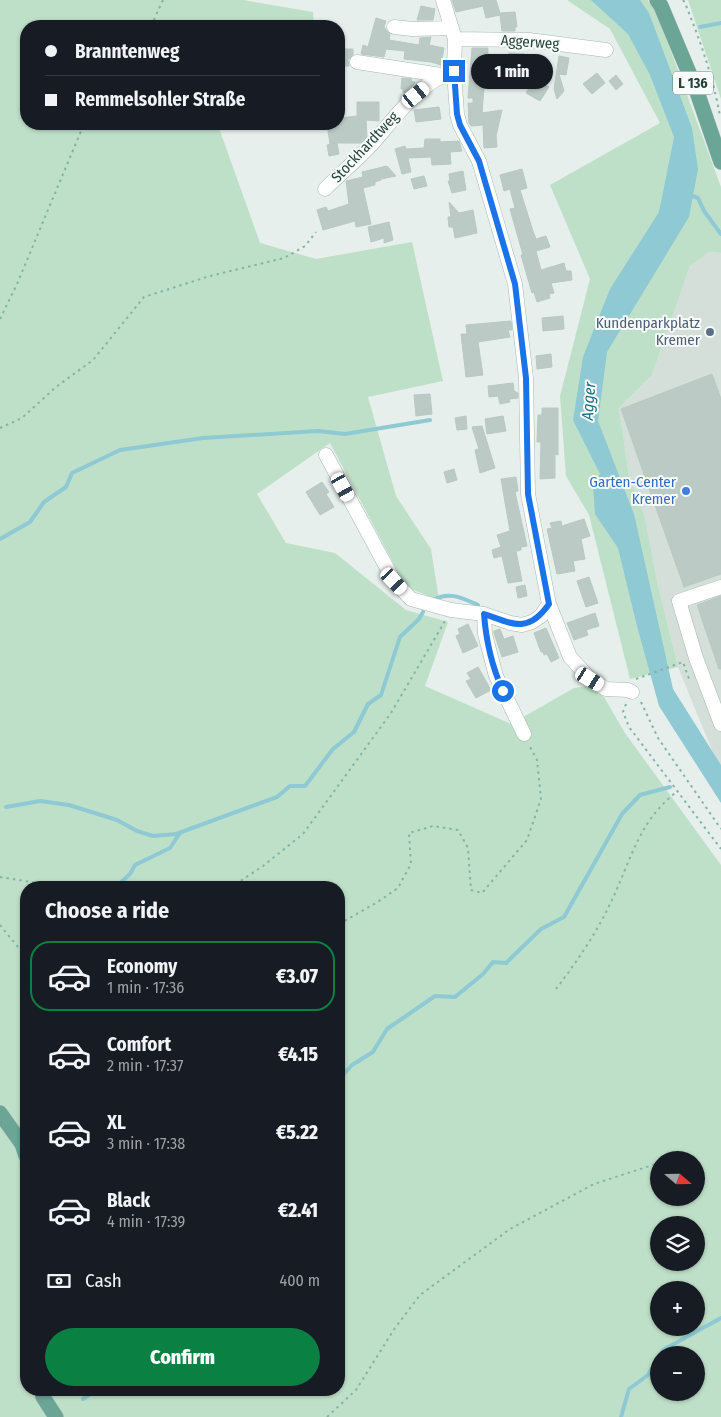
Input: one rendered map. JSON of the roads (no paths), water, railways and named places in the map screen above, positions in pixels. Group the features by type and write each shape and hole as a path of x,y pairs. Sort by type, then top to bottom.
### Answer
{"main road":[{"name":"L 136","path":"657,0 697,92 721,162"},
{"path":"0,1114 20,1141"},
{"path":"43,1396 56,1417"}],"street":[{"path":"443,0 453,34 447,73 457,114 460,125 479,161 515,284 526,378 528,494 549,604 570,657 590,679 606,689 628,690 632,692"},
{"name":"Aggerweg","path":"394,27 529,40 606,50"},
{"path":"357,62 447,73"},
{"name":"Stockhardtweg","path":"325,189 372,144 404,105 447,73"},
{"path":"326,456 394,581 411,599 451,610 484,614 522,625 532,622 541,616 549,604"},
{"path":"721,587 679,601 696,658 721,724"},
{"path":"484,614 485,634 496,676 524,734"}],"water":[{"name":"Agger","path":"591,0 640,0 649,13 692,128 698,169 689,217 607,352 598,421 634,514 673,689 721,765 721,803 659,706 618,548 595,514 593,485 600,474 573,420 583,357 610,289 659,212 674,137 650,75 628,34"}],"waterway":[{"path":"700,27 721,23"},
{"path":"689,195 698,198 704,211 721,234"},
{"path":"0,539 30,522 44,502 66,487 72,473 120,450 203,438 318,431 345,434 430,420"},
{"path":"433,600 439,597 450,596 478,605"},
{"path":"6,807 40,801 69,805 117,820 137,831 153,836 176,834 277,797 290,786 305,786 333,749 354,732 368,704 381,695 400,637 419,619 423,612"},
{"path":"345,1073 352,1065 373,1052 387,1029 435,996 455,997 483,974 493,962 506,963 541,929 564,917 622,814 640,795 670,787"},
{"path":"122,881 130,874 135,865 170,848 180,833"},
{"path":"670,1346 721,1318"},
{"path":"621,1417 629,1389 650,1372"},
{"path":"83,1399 87,1396"}],"place":[{"name":"Kundenparkplatz Kremer","path":"710,332"},
{"name":"Garten-Center Kremer","path":"686,491"}]}
